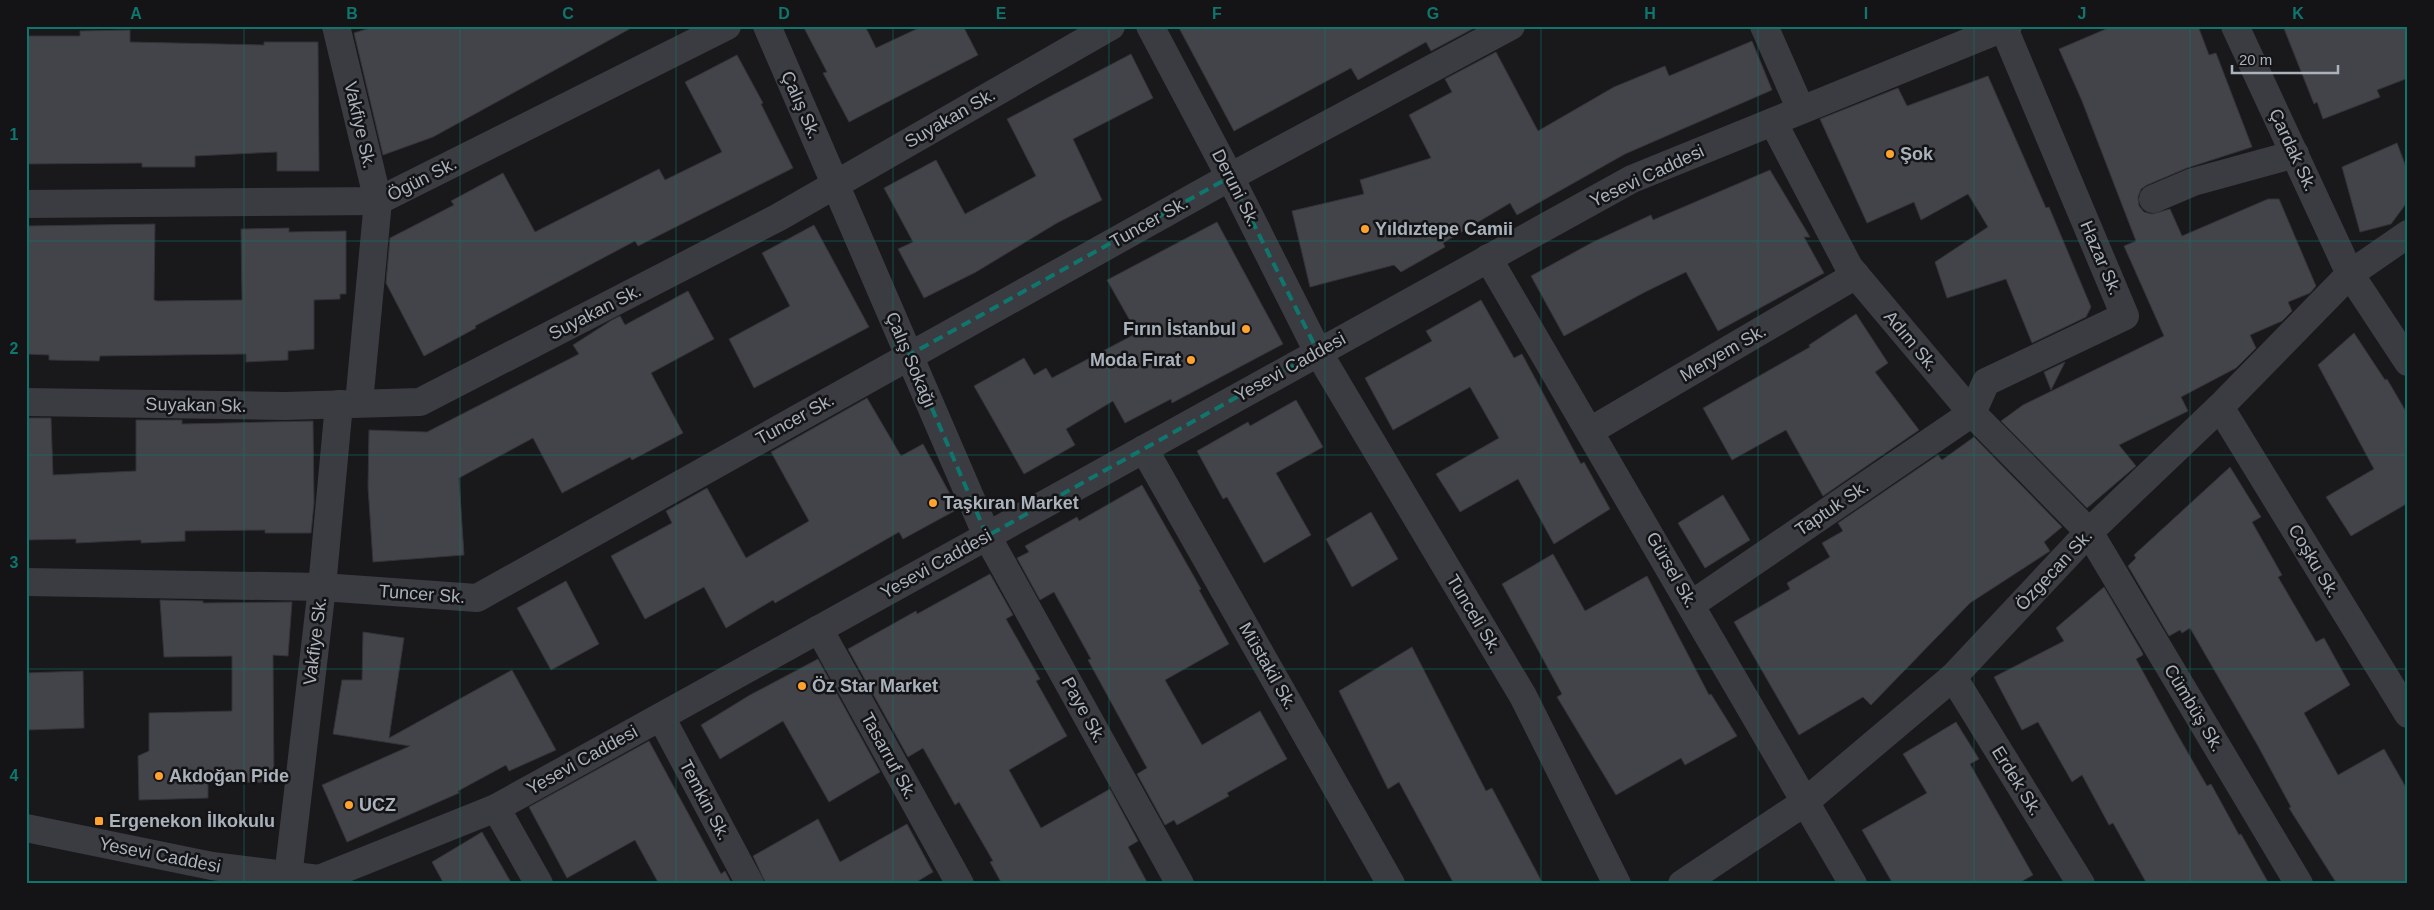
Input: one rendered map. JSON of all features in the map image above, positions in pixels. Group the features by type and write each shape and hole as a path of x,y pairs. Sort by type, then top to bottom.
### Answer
{"street":[{"name":"Vakfiye Sk.","path":"288,877 322,587 378,201 336,26"},
{"name":"Ögün Sk.","path":"26,204 378,201 727,26"},
{"name":"Çalış Sk.","path":"767,26 836,184"},
{"name":"Suyakan Sk.","path":"26,402 349,404 420,402 779,217 1111,26"},
{"name":"Deruni Sk.","path":"1150,26 1230,177 1318,352"},
{"name":"Tuncer Sk.","path":"26,582 322,587 477,598 908,355 1230,177 1511,26"},
{"path":"1764,26 1801,110"},
{"name":"Çardak Sk.","path":"2235,26 2350,274 2408,362"},
{"name":"Yesevi Caddesi","path":"26,828 210,875 288,877 320,882 496,808 1632,179 2005,27"},
{"name":"Hazar Sk.","path":"1972,413 1986,382 2125,316 2005,27"},
{"name":"Adım Sk.","path":"1772,122 1849,267 1972,413 2089,532"},
{"path":"2153,200 2193,182 2295,154"},
{"name":"Çalış Sokağı","path":"836,184 987,536"},
{"name":"Özgecan Sk.","path":"1682,884 1805,802 1954,677 2089,532 2220,407 2350,274 2408,234"},
{"name":"Gürsel Sk.","path":"1488,258 1692,604 1853,884"},
{"name":"Meryem Sk.","path":"1590,431 1856,275"},
{"name":"Tunceli Sk.","path":"1318,352 1523,696 1617,884"},
{"name":"Coşku Sk.","path":"2220,407 2408,714"},
{"name":"Taptuk Sk.","path":"1692,604 1972,413"},
{"name":"Müstakil Sk.","path":"1144,449 1391,884"},
{"name":"Cümbüş Sk.","path":"2089,532 2299,884"},
{"name":"Paye Sk.","path":"987,536 1180,884"},
{"name":"Tasarruf Sk.","path":"819,629 960,884"},
{"name":"Erdek Sk.","path":"1954,677 2081,884"},
{"name":"Temkin Sk.","path":"661,717 750,884"},
{"path":"496,808 540,884"}],"highlighted area":[{"path":"1230,177 1318,352 987,536 909,355"}],"building":[{"path":"376,26 635,26 433,137 383,155 354,33"},
{"path":"803,26 865,26 876,48 923,26 963,26 978,55 849,122 823,73 827,72"},
{"path":"1178,26 1478,26 1431,51 1426,42 1358,80 1351,68 1234,131"},
{"path":"2113,26 2198,26 2209,55 2216,53 2252,147 2187,168 2147,185 2141,189 2138,197 2139,206 2144,212 2152,214 2170,209 2182,236 2268,199 2279,199 2316,286 2310,293 2288,302 2292,311 2282,321 2250,335 2256,348 2236,368 2181,397 2188,411 2119,445 2136,466 2087,508 2001,421 2023,405 2164,336 2124,246 2136,241 2082,101 2059,49"},
{"path":"2283,26 2408,26 2408,78 2377,90 2380,97 2323,119 2317,102 2314,104"},
{"path":"130,30 130,42 264,45 264,42 318,42 319,171 277,171 277,152 195,156 195,167 142,167 142,163 26,164 26,36 80,36 80,31"},
{"path":"1752,41 1772,90 1625,154 1517,215 1510,203 1443,243 1445,247 1401,272 1394,265 1310,287 1292,211 1364,194 1360,180 1431,158 1409,115 1452,92 1445,79 1496,52 1538,131 1614,87 1665,66 1669,76"},
{"path":"1131,54 1153,98 1073,139 1102,200 1057,223 976,272 924,298 898,249 913,242 884,188 936,160 965,214 1036,176 1007,119"},
{"path":"737,55 763,103 761,104 793,168 638,246 635,241 475,326 476,328 424,356 386,283 390,238 454,205 451,201 503,173 535,232 659,169 665,180 722,152 685,82"},
{"path":"1988,76 2046,208 2049,207 2091,307 2086,317 2032,343 2006,279 1947,298 1935,262 1988,227 1968,194 1921,220 1914,202 1867,223 1820,119 1898,88 1907,106"},
{"path":"2397,143 2408,172 2408,201 2391,224 2360,232 2342,167"},
{"path":"1770,170 1810,237 1804,237 1824,273 1718,331 1686,272 1564,336 1531,276 1593,242 1651,215 1653,220"},
{"path":"1217,222 1283,344 1172,403 1171,399 1125,423 1113,401 1066,429 1075,445 1024,474 974,386 1024,358 1034,375 1046,368 1052,378 1137,333 1107,280"},
{"path":"155,224 154,300 242,300 241,229 289,228 289,232 346,231 346,294 340,294 340,299 314,300 314,349 288,351 288,360 246,362 246,354 100,356 99,361 49,360 49,355 26,354 26,226"},
{"path":"814,225 869,327 754,388 729,339 790,306 762,253"},
{"path":"688,291 714,339 651,373 683,433 632,460 630,457 562,493 533,438 459,478 464,555 373,562 368,487 369,430 427,432 579,354 573,345 612,320 620,316 625,325"},
{"path":"1481,300 1514,358 1522,354 1581,464 1584,462 1610,509 1554,544 1518,479 1460,512 1436,474 1499,438 1470,387 1393,430 1365,378 1432,341 1426,331"},
{"path":"1856,314 1888,363 1875,372 1919,430 1823,496 1786,430 1732,460 1703,408 1810,347 1809,345"},
{"path":"2354,333 2385,380 2387,379 2408,415 2408,503 2351,536 2326,497 2374,469 2318,365"},
{"path":"2065,362 2051,390 2044,372"},
{"path":"867,398 901,456 923,444 958,509 903,539 899,532 775,603 773,600 726,628 704,587 645,619 611,556 672,523 666,511 707,488 746,558 809,521 771,452"},
{"path":"1296,400 1323,447 1276,473 1311,535 1264,563 1227,497 1223,499 1197,451 1248,422 1250,426"},
{"path":"26,418 51,418 53,475 136,471 136,420 182,420 182,424 313,421 314,503 311,533 265,533 265,530 185,531 185,541 141,543 141,540 76,543 76,539 26,540"},
{"path":"1974,437 2062,527 2044,542 2050,551 1970,603 1871,705 1863,697 1799,735 1734,622 1790,589 1787,583 1830,557 1822,543 1843,531 1838,523 1938,455 1942,460"},
{"path":"2230,467 2261,517 2252,522 2282,575 2278,577 2316,642 2324,638 2350,685 2304,713 2338,775 2384,749 2408,791 2408,884 2337,884 2289,808 2291,807 2258,746 2190,628 2182,633 2180,630 2169,636 2128,566 2136,558 2134,555"},
{"path":"1142,485 1201,589 1199,590 1229,644 1165,680 1202,745 1260,711 1287,759 1227,793 1229,796 1177,825 1174,820 1165,825 1137,774 1147,768 1088,660 1091,659 1054,592 1040,600 1017,558 1029,552 1025,546 1077,517 1079,521"},
{"path":"1723,495 1750,540 1705,568 1678,523"},
{"path":"1371,512 1398,559 1352,587 1326,539"},
{"path":"1553,554 1585,611 1647,576 1709,695 1711,694 1737,736 1685,765 1681,758 1616,795 1557,697 1562,694 1502,584"},
{"path":"990,574 1013,615 1006,619 1040,679 1036,681 1067,736 1009,770 1041,828 1110,789 1138,841 1128,847 1148,884 1002,884 990,862 993,861 959,802 955,805 923,748 908,757 848,649 916,611 917,614"},
{"path":"566,581 599,644 551,670 517,608"},
{"path":"2104,587 2142,652 2143,655 2136,659 2176,732 2207,786 2211,784 2269,884 2147,884 2113,823 2109,825 2082,775 2072,782 2038,722 2022,730 1994,677 2064,641 2056,628"},
{"path":"160,600 203,601 203,603 292,602 288,656 273,655 274,782 208,783 208,798 139,800 138,756 149,751 149,713 232,711 232,656 164,657"},
{"path":"363,632 404,638 389,738 512,670 556,750 509,771 506,765 458,791 459,793 347,842 322,785 410,746 333,734 342,680 362,680"},
{"path":"1412,647 1486,791 1492,788 1543,884 1454,884 1399,782 1388,789 1339,691"},
{"path":"818,659 880,772 829,802 783,721 720,759 701,725 750,695"},
{"path":"83,671 84,728 27,730 26,673"},
{"path":"1956,722 1979,759 1970,764 2033,875 2017,884 1893,884 1862,830 1927,793 1903,754"},
{"path":"649,741 721,874 725,871 732,884 659,884 635,840 567,878 529,807"},
{"path":"818,819 840,862 907,824 933,872 913,884 766,884 753,856"},
{"path":"482,832 512,884 444,884 432,862"}],"place":[{"name":"Şok","path":"1890,154"},
{"name":"Yıldıztepe Camii","path":"1365,229"},
{"name":"Fırın İstanbul","path":"1246,329"},
{"name":"Moda Fırat","path":"1191,360"},
{"name":"Taşkıran Market","path":"933,503"},
{"name":"Öz Star Market","path":"802,686"},
{"name":"Akdoğan Pide","path":"159,776"},
{"name":"UCZ","path":"349,805"},
{"name":"Ergenekon İlkokulu","path":"99,821"}]}
